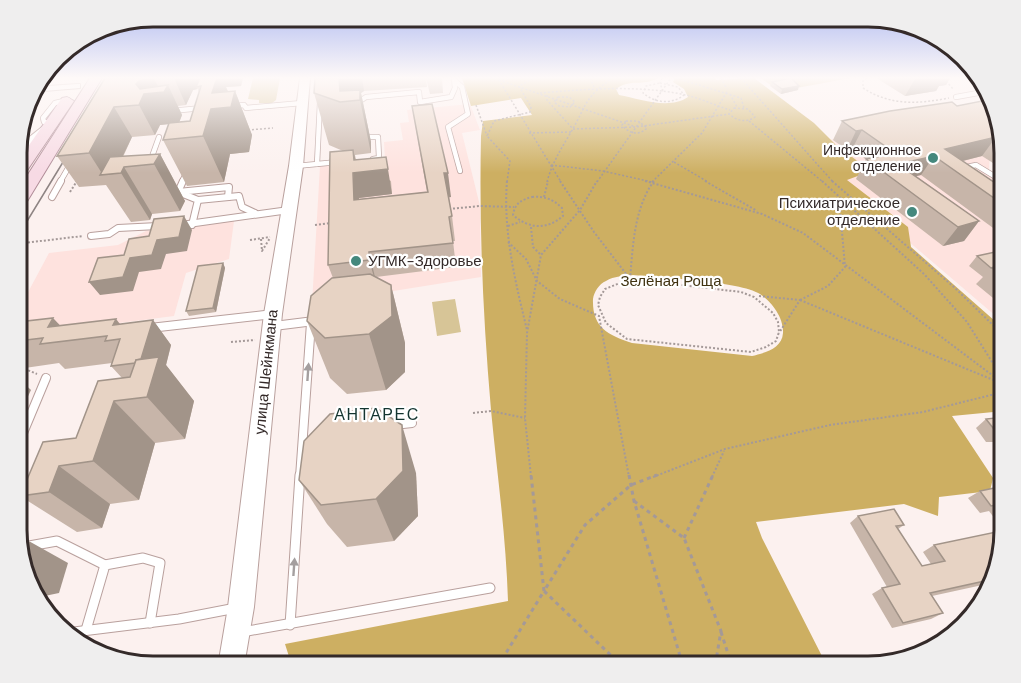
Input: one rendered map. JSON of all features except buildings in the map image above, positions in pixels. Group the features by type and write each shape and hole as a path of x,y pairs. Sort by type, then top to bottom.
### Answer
{"main road":[{"path":"27,153 61,110"},
{"path":"27,189 74,110"}],"street":[{"name":"улица Шейнкмана","path":"233,656 241,607 267,327 296,166 301,110"}],"lane":[{"path":"163,113 194,110"},
{"path":"244,117 246,110"},
{"path":"317,164 319,110"},
{"path":"460,171 448,127 468,114 467,110"},
{"path":"360,124 360,136 378,137 379,158 366,159"},
{"path":"146,173 162,129"},
{"path":"159,137 170,136"},
{"path":"52,197 76,153"},
{"path":"296,166 347,161"},
{"path":"952,171 975,165 994,176"},
{"path":"178,192 189,167"},
{"path":"170,187 198,200 239,196 242,207 255,213"},
{"path":"178,192 229,187 228,197"},
{"path":"192,225 198,200"},
{"path":"92,236 110,234 118,228 192,225 255,213 289,210"},
{"path":"142,328 267,327 322,320"},
{"path":"291,625 311,321"},
{"path":"27,423 46,378"},
{"path":"390,426 412,423"},
{"path":"303,439 314,438"},
{"path":"28,546 57,541 105,565 143,558 160,563 150,623"},
{"path":"86,630 105,565"},
{"path":"237,633 490,588"},
{"path":"78,631 150,623 241,607"}],"path":[{"path":"478,110 487,136 510,161 506,182 508,253 527,333"},
{"path":"517,110 580,210 613,259 630,279"},
{"path":"487,136 494,121 521,116 530,110"},
{"path":"556,110 573,129"},
{"path":"544,196 551,165 582,110"},
{"path":"585,110 636,127"},
{"path":"612,656 544,591 525,418 527,333 541,255 580,210 603,171 647,110"},
{"path":"630,279 633,240 643,199 652,182 702,133 716,110"},
{"path":"729,114 730,110"},
{"path":"747,110 755,115 749,121"},
{"path":"769,110 833,182 955,288 994,326"},
{"path":"573,129 647,126 729,114 737,120 749,121 839,196 938,290 966,322 994,367"},
{"path":"623,123 640,121 647,126"},
{"path":"622,127 623,123"},
{"path":"622,127 632,133 644,132 647,126"},
{"path":"244,130 273,128"},
{"path":"529,133 571,132"},
{"path":"674,162 762,214 803,233 845,267 994,376"},
{"path":"551,165 603,171 652,182 762,214"},
{"path":"70,192 80,176"},
{"path":"544,196 556,201 562,208 562,216 556,223 544,227 531,227 520,222 513,215 514,207 521,200 544,196"},
{"path":"508,242 526,259 537,281 560,299 599,316 611,331 627,339 751,352 769,347 800,300 828,286 845,267 839,196"},
{"path":"442,210 514,207"},
{"path":"315,225 337,222"},
{"path":"508,225 520,222"},
{"path":"531,227 533,247 541,255"},
{"path":"27,243 92,236"},
{"path":"250,240 261,239"},
{"path":"681,656 634,501 599,316 599,302 603,292 621,281 630,279 800,300 994,379"},
{"path":"756,296 768,305 776,317 779,333"},
{"path":"231,342 267,327"},
{"path":"27,364 29,360"},
{"path":"27,370 46,378"},
{"path":"504,656 585,525 631,485 725,449 830,424 922,412 994,394"},
{"path":"473,413 491,411 525,418"},
{"path":"684,538 725,449"},
{"path":"634,501 684,538 729,656"},
{"path":"716,656 720,631"}],"shaded area":[{"path":"407,110 472,110 480,130 462,133 480,206 481,277 312,304 320,166 385,160 384,142 403,140 400,123 409,122"},
{"name":"Зелёная Роща","path":"529,110 796,110 814,123 836,145 871,171 847,180 908,227 911,247 994,320 994,412 952,416 993,478 990,491 939,497 938,516 904,504 756,522 822,656 289,656 285,644 508,601 491,410 482,273 481,136 483,121 532,115","holes":["633,275 735,286 760,294 773,306 782,322 783,333 779,343 772,349 752,356 632,343 608,333 595,317 594,294 597,288 609,279"]},
{"path":"880,130 990,152 989,170 994,173 994,314 832,176 803,145"},
{"path":"234,221 229,259 186,273 174,316 27,335 27,294 49,253 118,245 146,231"},
{"path":"455,299 461,332 437,336 432,302"}],"tram line":[{"path":"27,221 71,149"}],"place":[{"name":"Инфекционное отделение","path":"933,158"},
{"name":"Психиатрическое отделение","path":"912,212"},
{"name":"УГМК-Здоровье","path":"356,261"}],"district":[{"name":"АНТАРЕС","path":"377,414"}]}
